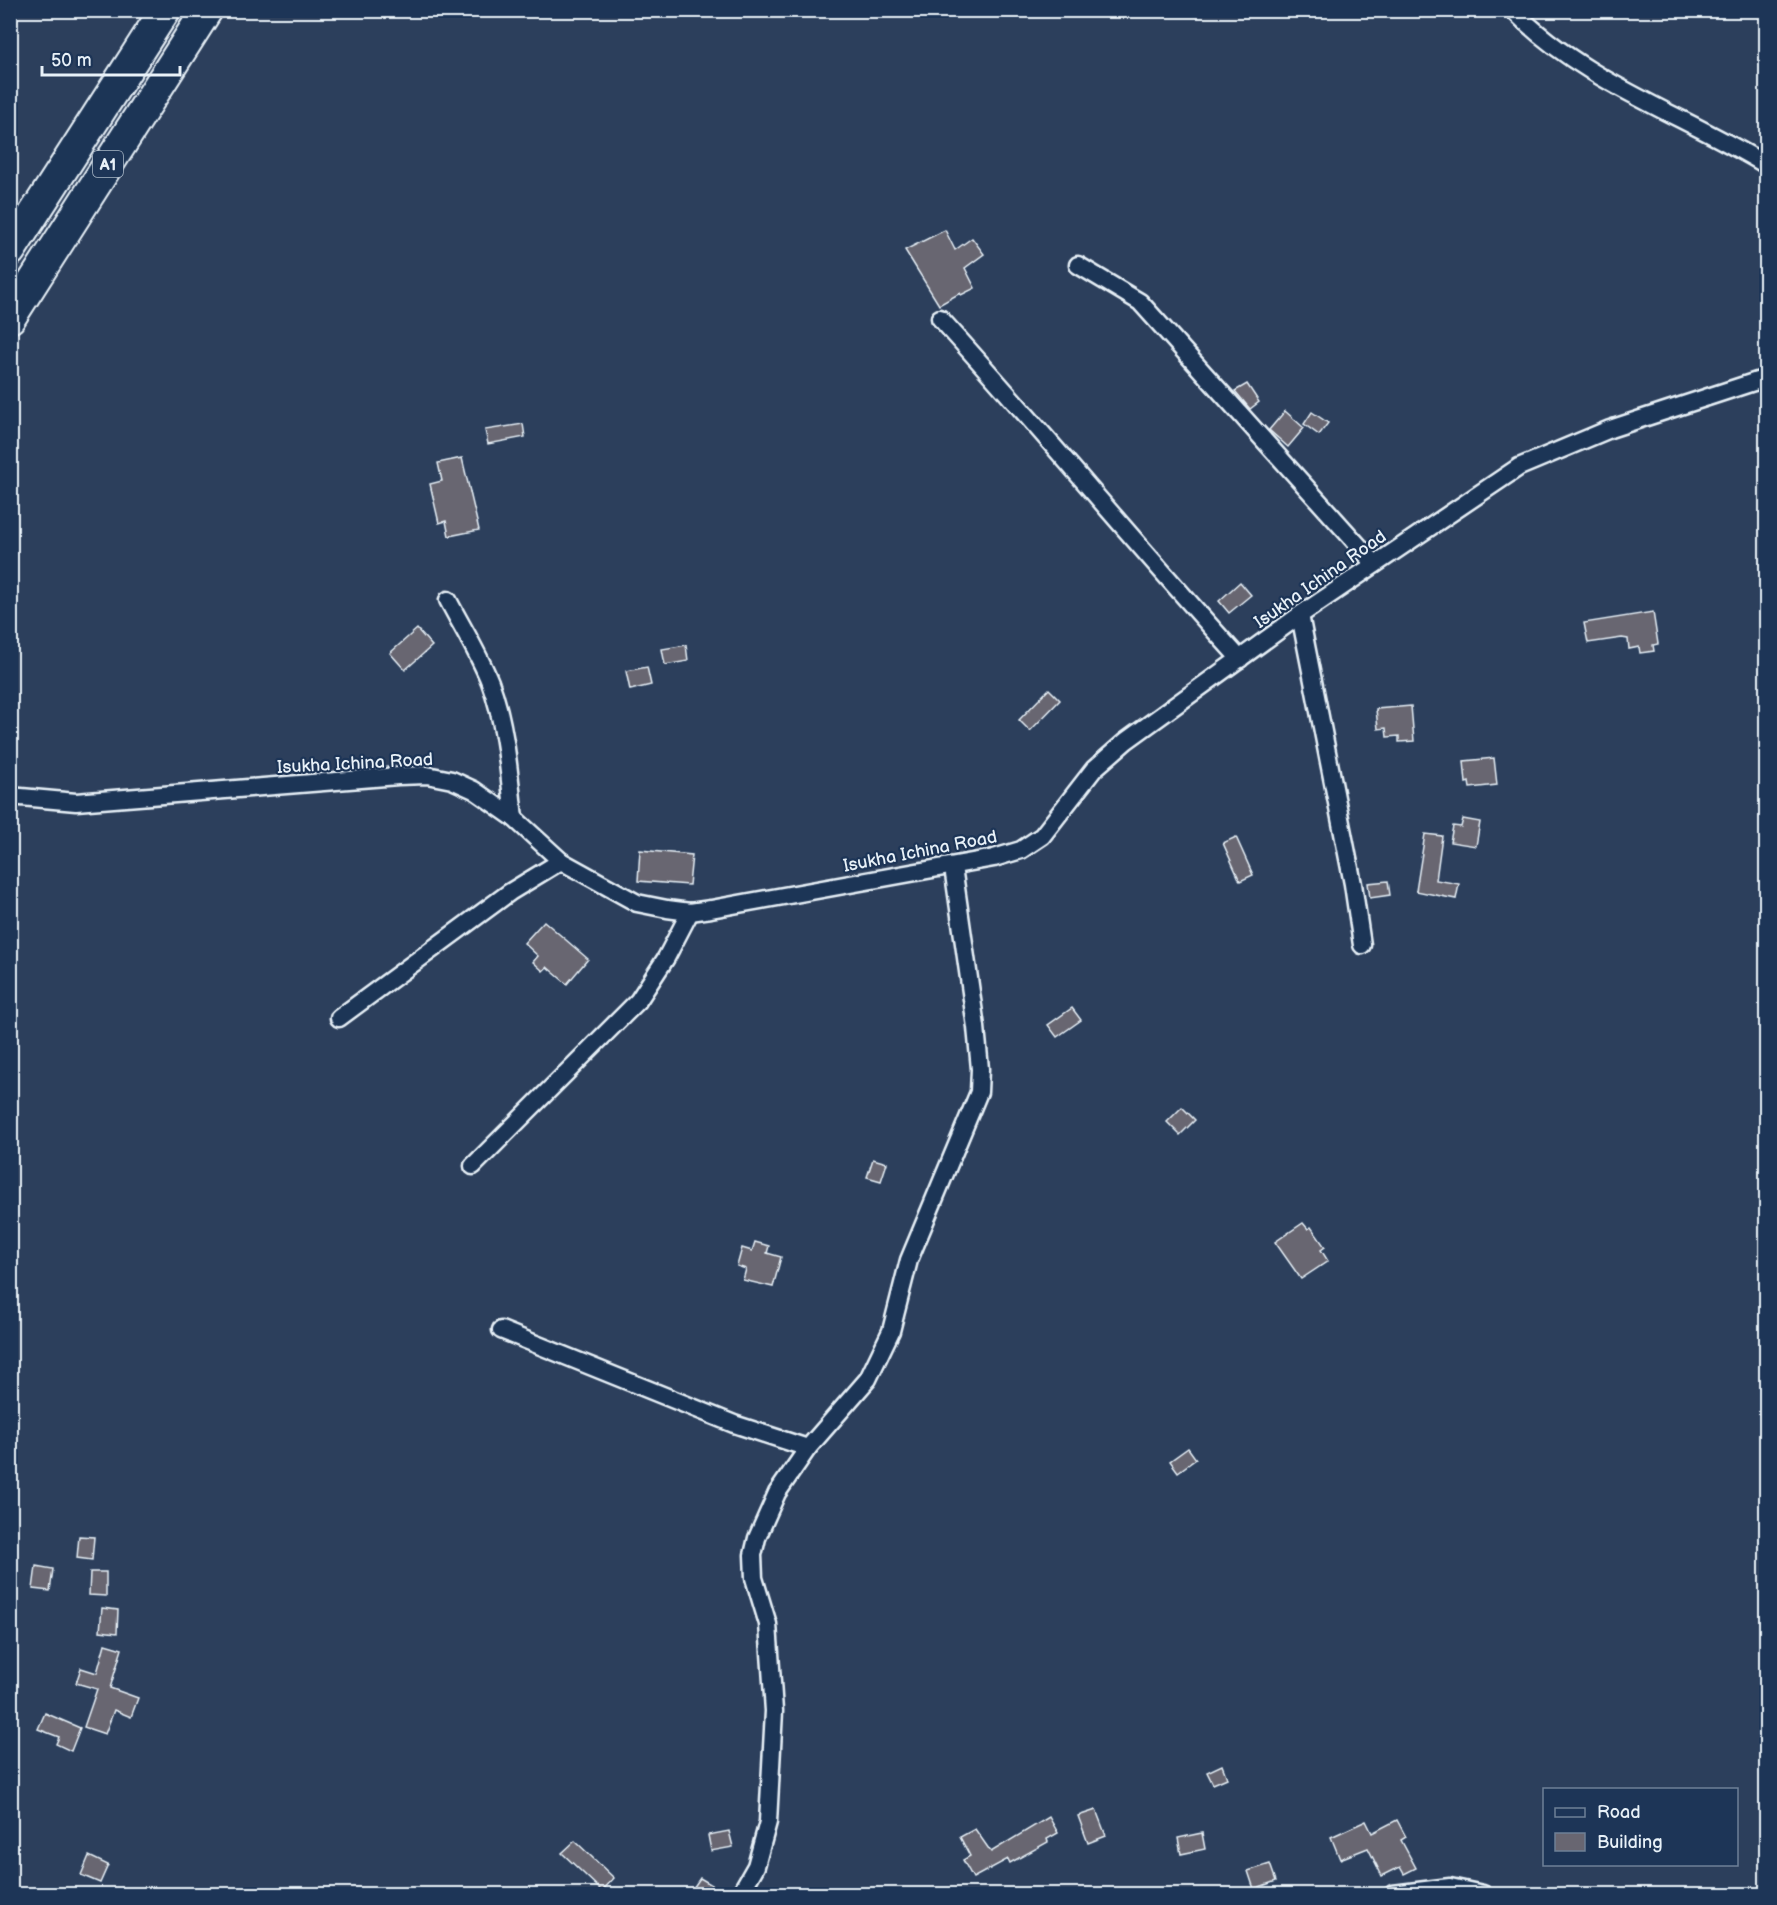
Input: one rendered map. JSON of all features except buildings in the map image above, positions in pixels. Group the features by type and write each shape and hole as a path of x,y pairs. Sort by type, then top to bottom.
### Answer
{"highway":[{"name":"A1","path":"10,251 165,10"},
{"name":"A1","path":"10,318 207,10"}],"street":[{"path":"1513,10 1540,38 1599,76 1767,165"},
{"path":"1078,265 1140,302 1375,564"},
{"path":"940,318 1000,384 1134,541 1240,658"},
{"name":"Isukha Ichina Road","path":"10,796 76,802 427,775 452,780 474,790 514,818 561,861 637,903 690,912 953,867 1021,850 1042,836 1094,769 1126,741 1300,615 1519,467 1610,429 1767,378"},
{"path":"448,600 495,697 508,758 514,818"},
{"path":"1300,615 1353,884 1362,945"},
{"path":"339,1018 510,892 561,861"},
{"path":"741,1894 756,1866 768,1822 774,1711 768,1624 754,1578 753,1555 757,1538 777,1493 808,1448 868,1379 891,1331 909,1260 979,1092 980,1069 976,1027 953,867"},
{"path":"472,1166 638,1001 666,958 690,912"},
{"path":"501,1330 734,1424 808,1448"},
{"path":"1393,1894 1450,1887 1483,1894"}]}
